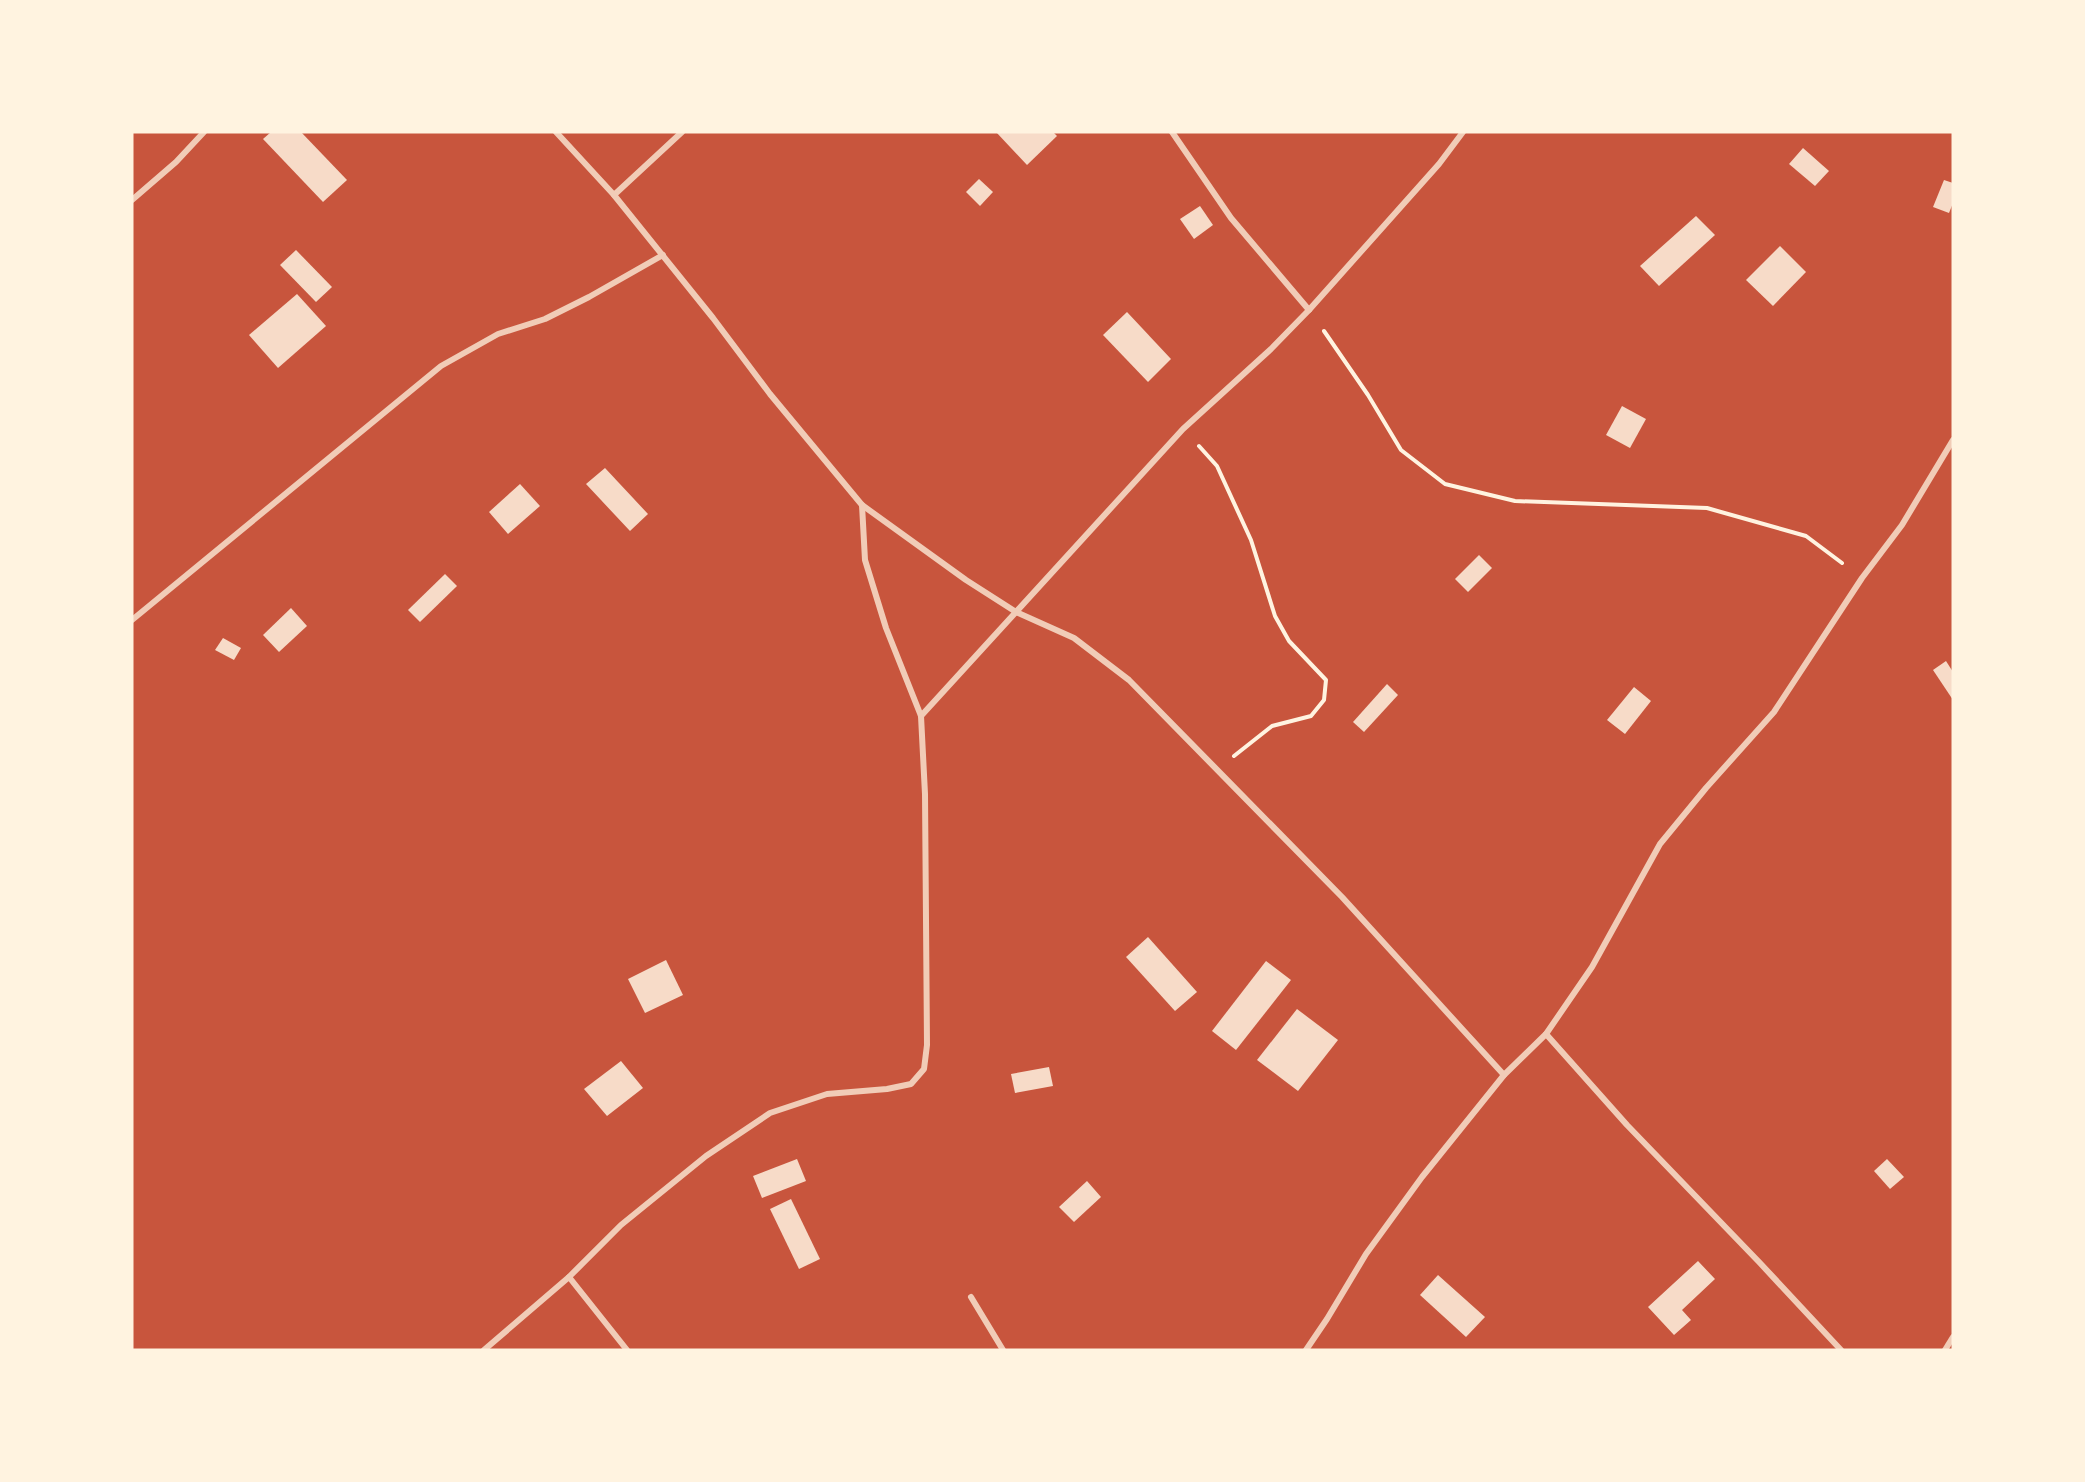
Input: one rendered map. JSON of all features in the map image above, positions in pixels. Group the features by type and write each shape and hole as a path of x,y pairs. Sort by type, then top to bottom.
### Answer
{"street":[{"path":"132,200 176,162 204,132"},
{"path":"556,132 614,195 770,394 862,505 966,580 1016,612 1074,638 1129,680 1342,897 1504,1075"},
{"path":"614,195 682,132"},
{"path":"1172,132 1231,218 1309,310"},
{"path":"921,716 1183,429 1271,349 1309,310 1431,173 1463,132"},
{"path":"132,620 441,366 498,334 545,319 580,302 663,255"},
{"path":"1306,1350 1366,1254 1422,1177 1504,1075 1546,1034 1592,968 1660,844 1774,712 1862,578 1902,525 1953,440"},
{"path":"484,1350 569,1277 621,1225 706,1156 770,1113 827,1094 887,1089 911,1084 924,1069 927,1045 925,794 921,716 886,628 865,560 862,505"},
{"path":"1546,1034 1627,1125 1761,1263 1841,1350"},
{"path":"569,1277 627,1350"},
{"path":"970,1297 1003,1350"},
{"path":"1945,1350 1953,1337"}],"path":[{"path":"1309,310 1368,395 1401,450 1445,484 1515,501 1707,508 1806,536 1862,578"},
{"path":"1183,429 1217,466 1251,540 1275,616 1289,641 1326,680 1324,700 1311,716 1272,726 1217,769"}],"building":[{"path":"271,132 301,132 347,180 323,202 263,139"},
{"path":"996,132 1053,132 1057,136 1027,165"},
{"path":"1803,148 1829,171 1815,186 1789,164"},
{"path":"979,179 993,192 980,206 966,192"},
{"path":"1944,180 1953,183 1953,203 1949,213 1933,207"},
{"path":"1200,206 1213,225 1194,239 1180,219"},
{"path":"1696,216 1715,235 1659,286 1640,266"},
{"path":"1780,246 1806,272 1773,306 1746,280"},
{"path":"296,250 332,287 316,302 280,265"},
{"path":"297,294 326,326 278,368 249,335"},
{"path":"1127,312 1171,359 1148,382 1103,335"},
{"path":"1622,406 1646,419 1630,448 1606,435"},
{"path":"605,468 648,514 630,531 586,484"},
{"path":"520,484 540,506 508,534 489,512"},
{"path":"1479,555 1492,568 1468,592 1455,579"},
{"path":"445,574 457,586 420,622 408,610"},
{"path":"291,608 307,626 279,652 263,635"},
{"path":"223,638 241,648 234,660 215,650"},
{"path":"1946,661 1953,672 1953,700 1933,670"},
{"path":"1387,684 1398,695 1364,732 1353,722"},
{"path":"1634,687 1651,701 1625,734 1607,720"},
{"path":"1148,937 1197,992 1175,1011 1126,957"},
{"path":"666,960 683,995 645,1013 628,979"},
{"path":"1266,961 1291,980 1236,1050 1212,1031"},
{"path":"1297,1009 1338,1040 1298,1091 1257,1060"},
{"path":"621,1061 643,1088 607,1116 584,1089"},
{"path":"1049,1067 1053,1086 1015,1093 1011,1074"},
{"path":"797,1159 806,1181 762,1198 753,1176"},
{"path":"1887,1159 1904,1177 1890,1189 1874,1171"},
{"path":"1087,1181 1101,1197 1074,1222 1059,1207"},
{"path":"791,1199 820,1259 799,1269 770,1209"},
{"path":"1698,1261 1715,1279 1682,1310 1691,1320 1674,1335 1648,1307"},
{"path":"1438,1275 1485,1317 1466,1337 1420,1295"}]}
